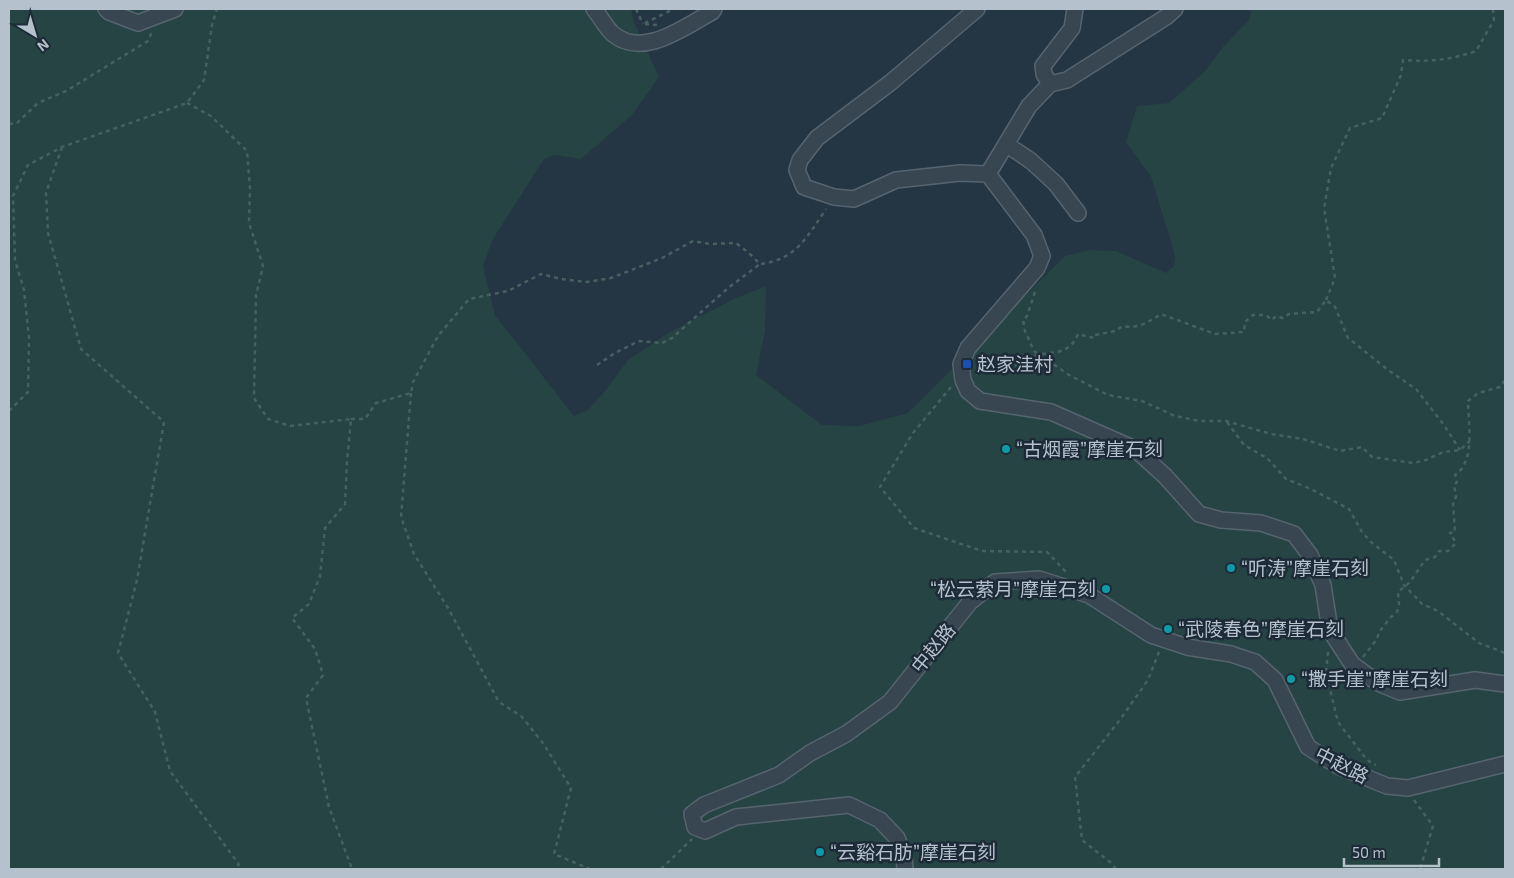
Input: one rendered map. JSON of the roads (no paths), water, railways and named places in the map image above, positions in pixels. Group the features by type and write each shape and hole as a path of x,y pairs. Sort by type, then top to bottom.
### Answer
{"street":[{"path":"106,9 109,12 138,23 169,11"},
{"path":"594,9 613,34 633,44 662,40 712,12 714,9"},
{"path":"977,9 890,83 817,138 800,160 797,170 804,187 834,197 854,199 896,180 960,173 988,174"},
{"path":"1050,84 1044,74 1043,66 1072,28 1075,9"},
{"path":"988,174 1029,106 1050,84 1067,80 1176,9"},
{"path":"1006,144 1031,161 1056,184 1078,214"},
{"path":"988,174 1034,235 1042,256 1036,268 968,348 962,364 962,375 968,391 980,401 1051,412 1135,449 1165,476 1199,514 1222,520 1261,523 1294,534 1310,555 1323,585 1330,630 1352,664 1378,684 1400,692 1475,680 1505,684"},
{"name":"中赵路","path":"905,869 904,856 897,838 880,820 849,805 736,818 705,831 695,827 692,814 704,805 779,775 810,753 846,734 890,702 970,602 995,582 1039,579 1089,595 1151,635 1187,647 1231,654 1255,662 1275,680 1308,747 1338,766 1387,786 1408,788 1505,764"}],"place":[{"name":"赵家洼村","path":"967,364"},
{"name":"“古烟霞”摩崖石刻","path":"1006,449"},
{"name":"“听涛”摩崖石刻","path":"1231,568"},
{"name":"“松云萦月”摩崖石刻","path":"1106,589"},
{"name":"“武陵春色”摩崖石刻","path":"1168,629"},
{"name":"“撒手崖”摩崖石刻","path":"1291,679"},
{"name":"“云谿石肪”摩崖石刻","path":"820,852"}]}
